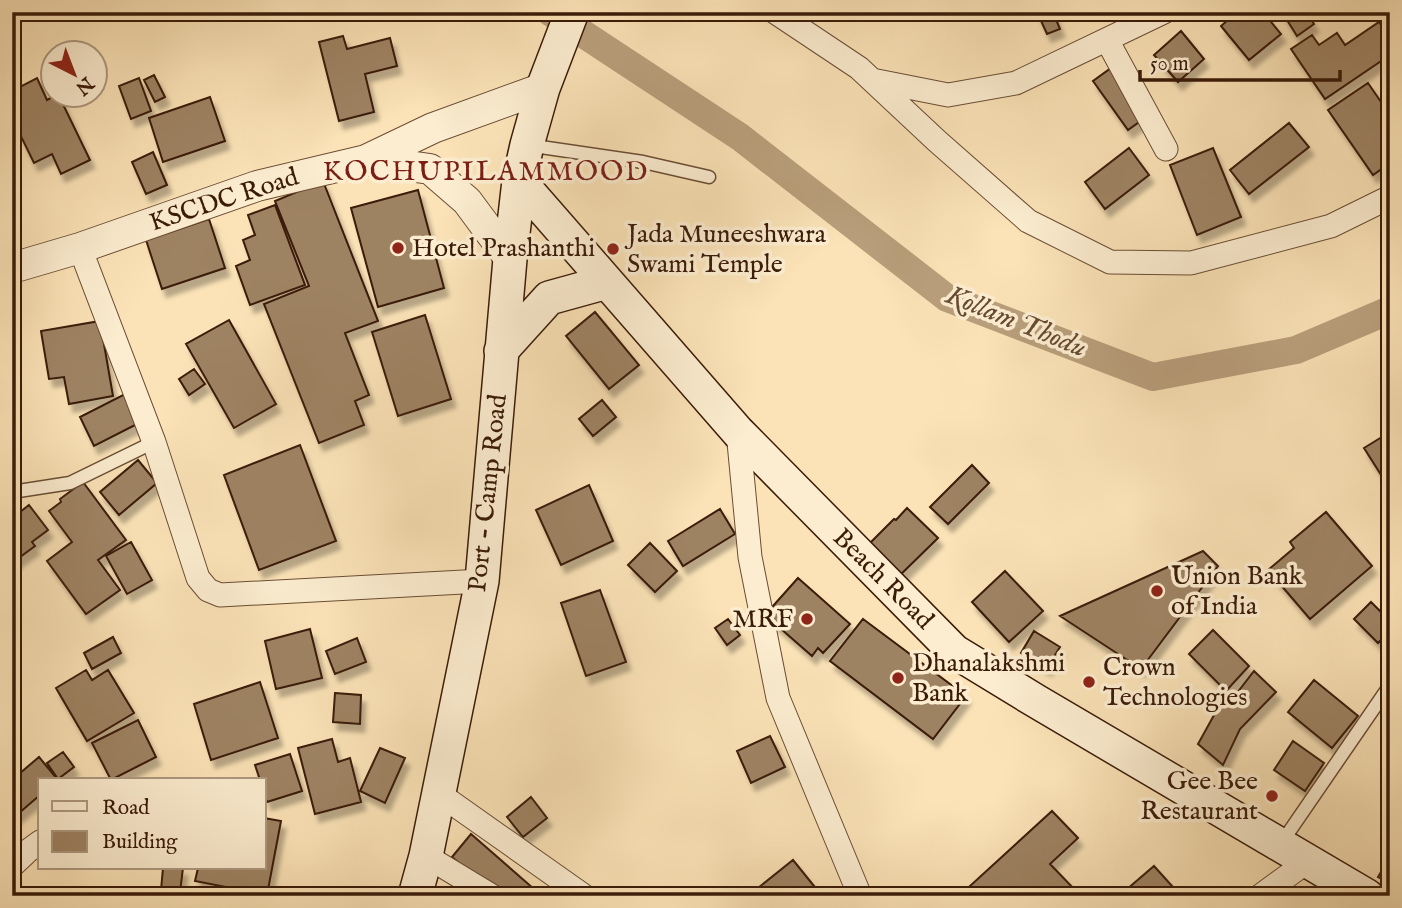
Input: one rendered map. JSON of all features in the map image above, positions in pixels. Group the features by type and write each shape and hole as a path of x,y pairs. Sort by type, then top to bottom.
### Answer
{"main road":[{"name":"Port - Camp Road","path":"415,896 426,856 482,581 501,351 520,181 543,88 572,12"},
{"name":"Beach Road","path":"520,181 738,432 954,651 1367,896"},
{"path":"501,351 550,298 607,282"}],"street":[{"path":"775,12 859,68 1028,221 1110,262 1191,263 1331,226 1390,197"},
{"path":"872,80 948,95 1016,83 1162,13"},
{"path":"1107,40 1166,149"},
{"name":"KSCDC Road","path":"12,268 80,248 257,186 366,160 433,128 543,88"},
{"path":"366,160 430,169 467,201 510,259"},
{"path":"80,248 154,442 198,578 208,590 220,595 482,581"},
{"path":"738,432 750,557 778,698 860,896"},
{"path":"438,793 584,896"},
{"path":"12,866 38,843"},
{"path":"1260,896 1294,853"},
{"path":"426,856 492,896"}],"lane":[{"path":"527,145 643,162 709,177"},
{"path":"12,492 70,483 154,442"},
{"path":"1294,853 1390,685"}],"building":[{"path":"1037,12 1053,12 1060,29 1047,34"},
{"path":"1237,12 1263,12 1281,34 1249,60 1221,26"},
{"path":"1282,12 1306,12 1314,24 1297,36"},
{"path":"1379,22 1390,38 1390,55 1325,99 1291,49 1312,35 1319,45 1337,33 1345,45"},
{"path":"1181,31 1204,59 1178,82 1154,55"},
{"path":"343,36 347,49 390,38 397,66 365,74 374,112 339,121 319,42"},
{"path":"1111,68 1146,117 1128,130 1093,81"},
{"path":"154,75 165,97 155,102 144,80"},
{"path":"37,78 38,108 65,108 90,160 61,174 52,154 34,163 12,118 12,91"},
{"path":"139,78 151,111 131,119 119,86"},
{"path":"1368,83 1390,115 1390,163 1373,175 1328,110"},
{"path":"210,97 225,141 163,162 149,118"},
{"path":"1289,123 1309,147 1249,194 1230,170"},
{"path":"1129,148 1149,175 1105,209 1085,182"},
{"path":"1213,148 1241,217 1197,235 1170,165"},
{"path":"153,152 167,185 146,194 132,162"},
{"path":"323,181 378,321 345,333 369,395 355,401 364,425 319,443 264,304 309,286 275,201"},
{"name":"Hotel Prashanthi","path":"418,190 444,288 378,307 351,208"},
{"path":"275,205 305,285 250,305 236,266 250,260 243,240 255,235 248,215"},
{"path":"209,219 225,268 162,289 146,240"},
{"path":"595,312 639,365 609,389 566,336"},
{"path":"425,315 451,399 398,416 372,332"},
{"path":"229,320 276,404 234,428 186,344"},
{"path":"100,321 113,396 69,404 64,377 49,379 41,331"},
{"path":"194,369 205,384 189,395 179,379"},
{"path":"129,392 143,421 94,446 80,417"},
{"path":"602,400 616,417 593,436 579,419"},
{"path":"1390,432 1390,489 1364,448"},
{"path":"300,445 336,541 259,570 224,475"},
{"path":"138,460 157,483 119,515 100,492"},
{"path":"972,465 989,483 948,524 930,507"},
{"path":"83,482 126,540 98,560 120,590 86,614 47,561 72,542 49,511"},
{"path":"589,485 613,541 561,565 536,510"},
{"path":"29,505 48,530 32,542 35,546 12,563 12,512 15,516"},
{"path":"907,508 938,538 892,583 861,552"},
{"path":"720,509 735,534 683,566 668,541"},
{"path":"1326,512 1372,566 1310,619 1268,570 1294,548 1290,542"},
{"path":"131,542 152,580 127,594 106,556"},
{"path":"650,543 677,571 655,592 628,565"},
{"name":"Union Bank of India","path":"1203,551 1218,566 1141,669 1060,616"},
{"path":"1005,571 1043,611 1009,642 972,602"},
{"name":"MRF","path":"798,578 850,624 823,653 818,648 812,656 765,615"},
{"path":"600,590 626,662 586,676 561,603"},
{"path":"1371,602 1390,621 1390,631 1378,643 1354,619"},
{"path":"728,619 740,635 727,645 715,628"},
{"name":"Dhanalakshmi Bank","path":"863,619 966,696 933,739 830,661"},
{"path":"310,629 322,678 276,689 265,641"},
{"path":"1213,630 1249,666 1226,691 1189,654"},
{"path":"1034,631 1060,647 1047,668 1021,653"},
{"path":"113,637 121,653 92,669 84,653"},
{"path":"357,638 366,662 335,674 326,651"},
{"path":"86,670 92,680 108,670 134,713 87,741 56,688"},
{"path":"1254,671 1276,692 1240,729 1223,765 1198,744 1224,697 1230,702"},
{"path":"1314,680 1358,716 1332,748 1288,712"},
{"path":"260,682 278,738 211,760 194,704"},
{"path":"335,693 361,695 360,724 333,722"},
{"path":"138,720 156,757 110,778 92,743"},
{"path":"770,736 785,767 751,783 737,751"},
{"path":"332,739 338,762 350,758 361,802 315,814 298,748"},
{"path":"1293,741 1324,763 1305,791 1274,770"},
{"path":"380,748 405,758 385,803 360,791"},
{"path":"63,752 74,767 57,778 47,763"},
{"path":"290,754 302,791 267,802 266,778 259,778 255,765"},
{"path":"39,757 56,778 38,778 38,797 12,819 12,780"},
{"path":"531,797 547,818 523,837 507,817"},
{"path":"1052,811 1078,838 1050,864 1077,892 1073,896 980,896 970,886"},
{"path":"266,818 281,821 267,895 195,881 198,870 266,870"},
{"path":"471,834 542,896 497,896 452,857"},
{"path":"1390,856 1390,883 1378,877"},
{"path":"793,860 814,886 803,896 748,896"},
{"path":"1154,866 1181,896 1119,896"},
{"path":"163,870 183,870 180,892 161,890"}],"waterway":[{"name":"Kollam Thodu","path":"550,12 740,137 947,298 1153,377 1296,350 1390,310"}],"place":[{"name":"Hotel Prashanthi","path":"398,248"},
{"name":"Jada Muneeshwara Swami Temple","path":"613,249"},
{"name":"Union Bank of India","path":"1157,591"},
{"name":"MRF","path":"807,619"},
{"name":"Dhanalakshmi Bank","path":"898,678"},
{"name":"Crown Technologies","path":"1089,682"},
{"name":"Gee Bee Restaurant","path":"1272,796"}],"district":[{"name":"KOCHUPILAMMOOD","path":"486,172"}]}
